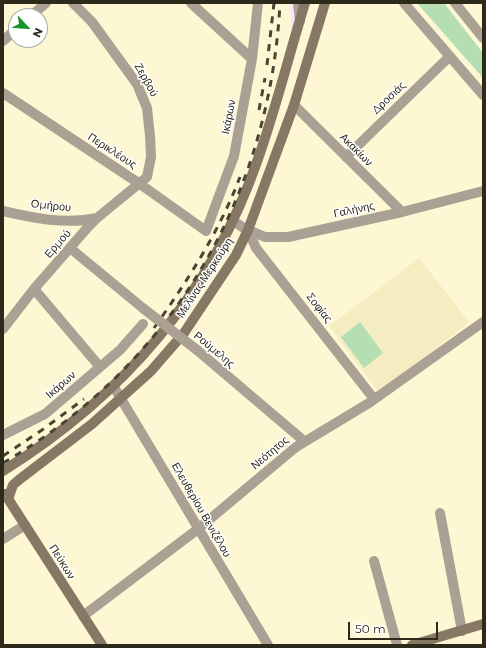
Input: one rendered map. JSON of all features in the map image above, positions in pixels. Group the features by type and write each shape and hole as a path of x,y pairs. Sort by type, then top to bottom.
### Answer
{"street":[{"name":"Ζερβού","path":"73,3 92,22 119,58 137,84 147,108 151,157 147,178 140,184"},
{"path":"191,3 252,60"},
{"name":"Ικάρων","path":"206,231 234,156 252,60 258,3"},
{"path":"298,3 300,21"},
{"name":"Μελίνας Μερκούρη","path":"3,471 56,435 86,412 114,387 161,335 191,296 212,263 233,221 258,160 282,85 305,3"},
{"name":"Μελίνας Μερκούρη","path":"6,495 13,485 20,479 92,424 151,371 184,333 236,255 248,230 294,105 325,3"},
{"path":"404,3 483,95"},
{"path":"455,3 483,38"},
{"name":"Δροσιάς","path":"346,157 449,57"},
{"name":"Περικλέους","path":"3,93 140,184 206,231"},
{"name":"Ακακίων","path":"294,105 402,212"},
{"name":"Ερμού","path":"3,329 34,289 97,218 140,184"},
{"name":"Γαλήνης","path":"233,221 248,230 265,237 288,236 402,212 483,191"},
{"name":"Ομήρου","path":"3,212 47,220 82,221 97,218"},
{"name":"Σοφίας","path":"248,230 256,248 374,399"},
{"name":"Ρούμελης","path":"70,248 144,309 197,350 304,441"},
{"path":"34,289 100,367"},
{"name":"Νεότητος","path":"83,616 198,529 304,441 374,399 483,322"},
{"name":"Ικάρων","path":"3,435 45,414 120,350 143,324"},
{"name":"Ελευθερίου Βενιζέλου","path":"114,387 122,398 198,529 268,645"},
{"name":"Πεύκων","path":"6,495 101,645"},
{"path":"440,513 462,631"},
{"path":"3,539 24,525"},
{"path":"374,561 397,645"},
{"path":"412,645 483,624"}],"shaded area":[{"path":"289,3 301,3 292,32"},
{"path":"419,258 469,322 379,393 329,326"}],"green space":[{"path":"417,3 444,3 483,53 483,78"},
{"path":"360,322 383,353 364,368 341,337"}],"railway":[{"path":"267,65 274,3"},
{"path":"3,463 63,423 116,377 162,326 201,269 233,208 256,143 272,74 280,3"},
{"path":"259,110 265,78"},
{"path":"154,328 179,292 213,236 240,177"},
{"path":"3,456 84,399"}]}
